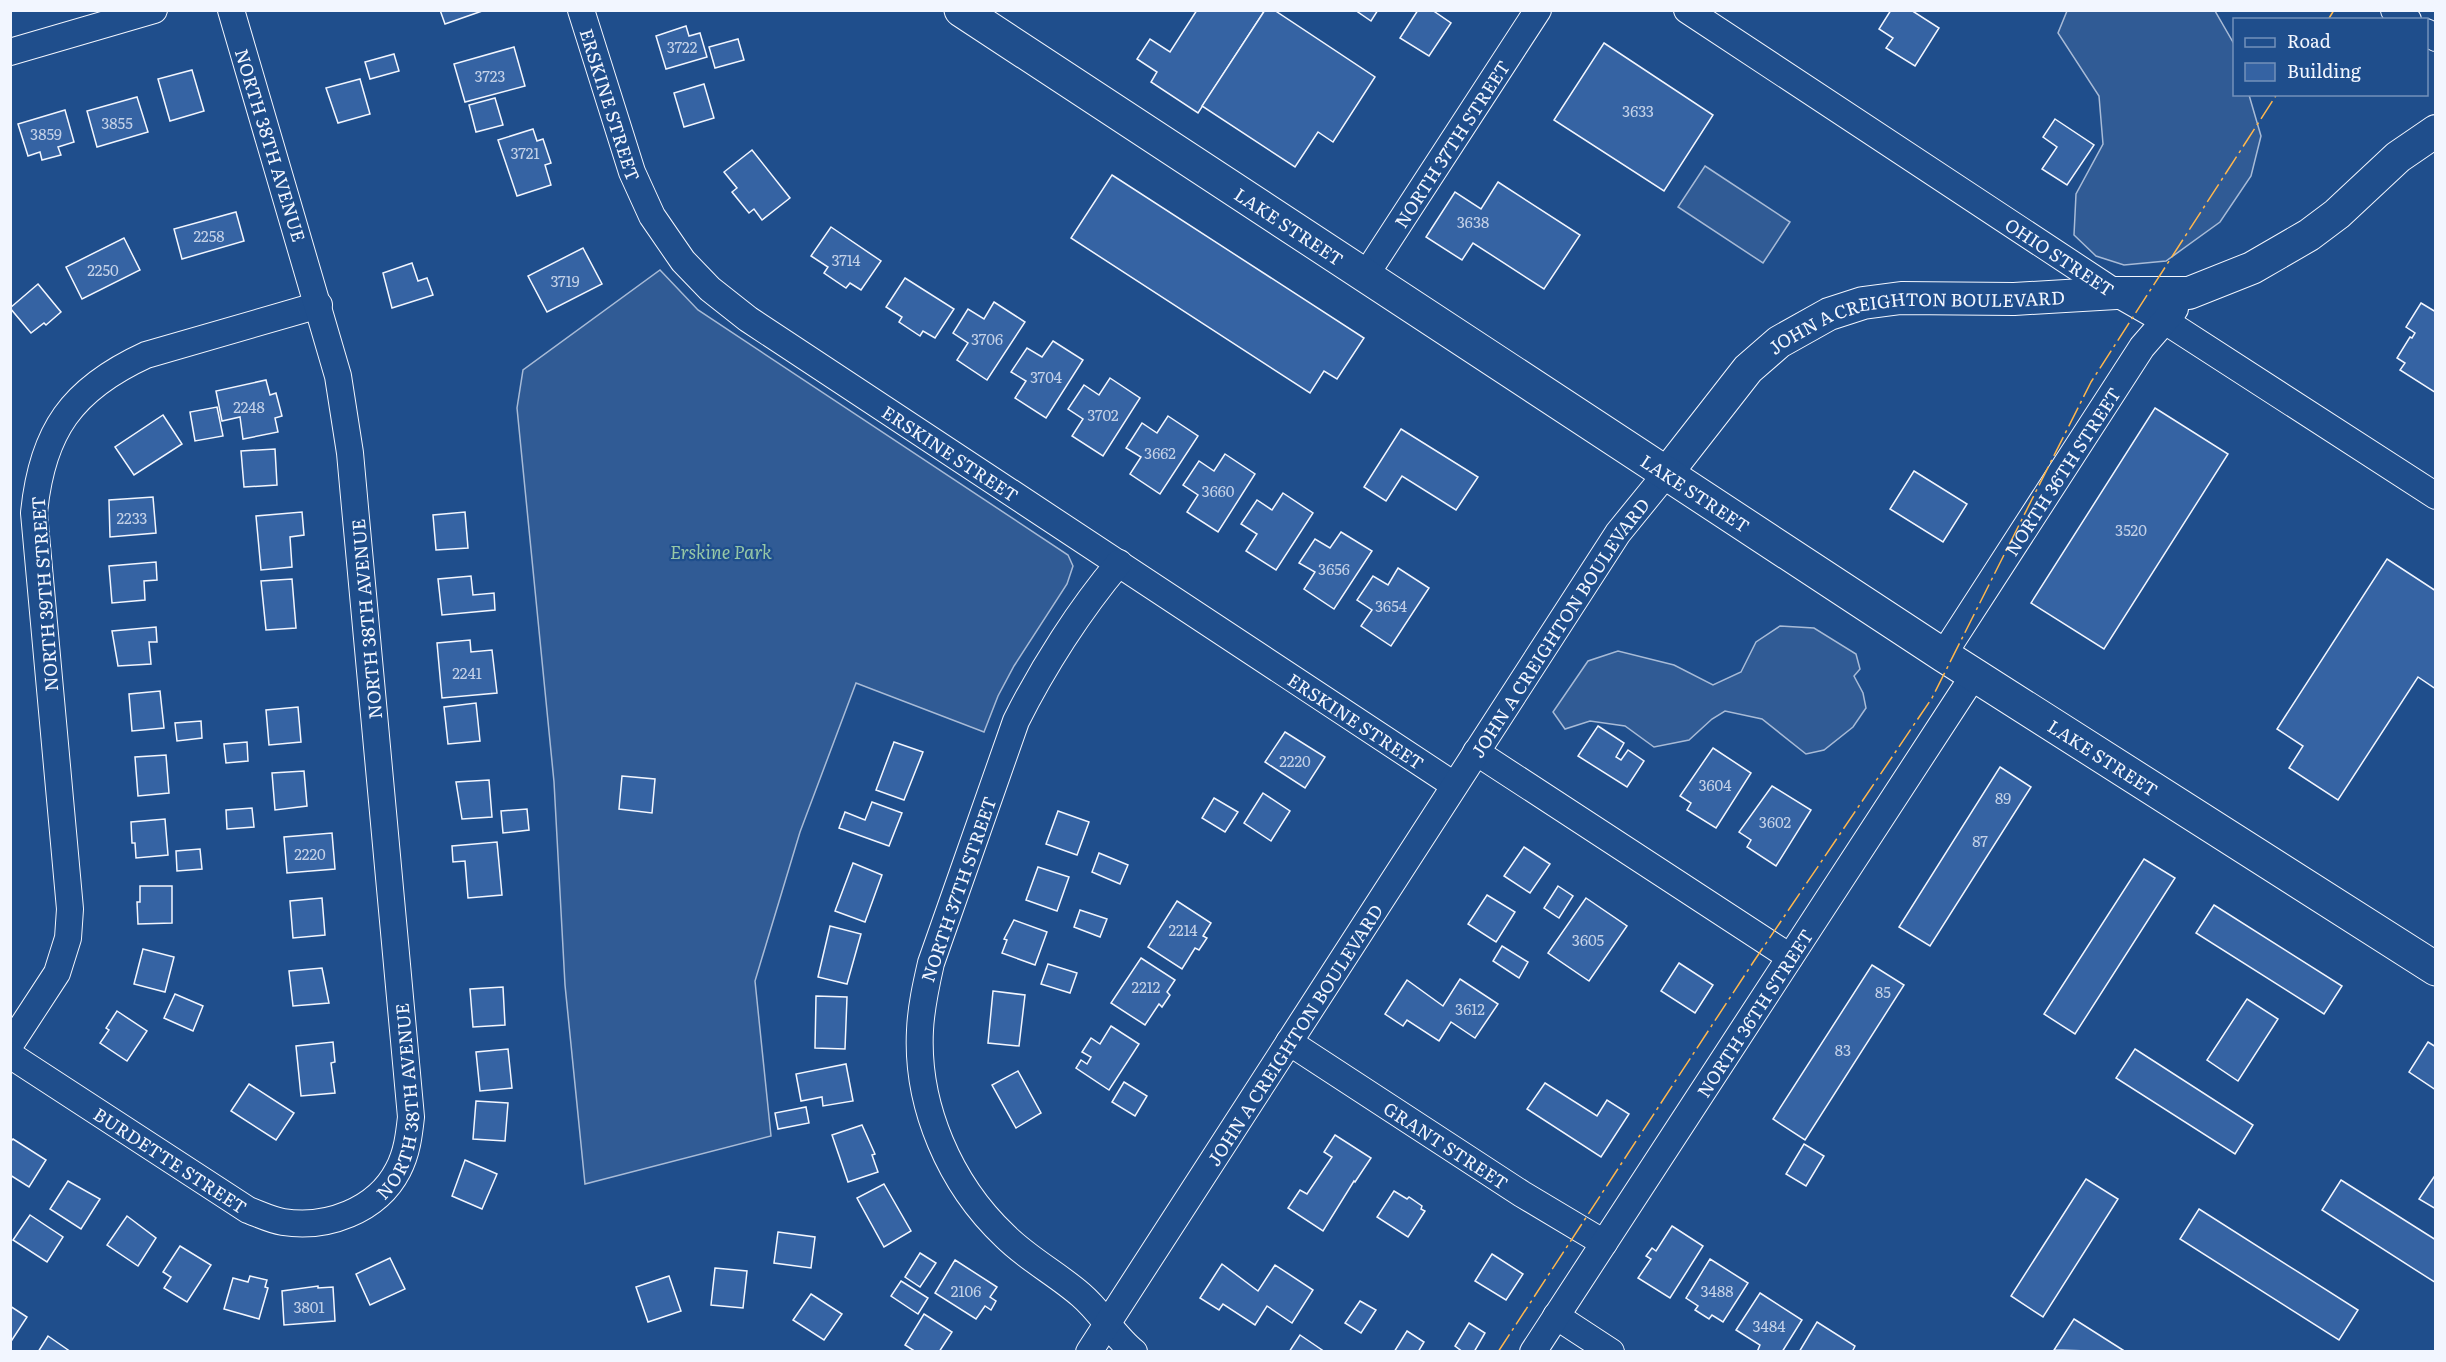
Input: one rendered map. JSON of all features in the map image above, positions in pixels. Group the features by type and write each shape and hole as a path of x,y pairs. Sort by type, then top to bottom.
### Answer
{"main road":[{"name":"LAKE STREET","path":"961,10 1943,655 2436,969"}],"street":[{"path":"10,52 154,10"},
{"name":"NORTH 38TH AVENUE","path":"231,10 319,305 338,376 350,453 411,1117 409,1142 398,1171 387,1186 367,1205 346,1216"},
{"name":"ERSKINE STREET","path":"581,10 632,172 652,216 683,261 710,289 748,319 1454,785"},
{"name":"NORTH 37TH STREET","path":"1365,276 1538,10"},
{"name":"OHIO STREET","path":"1687,10 2116,293 2165,321 2436,496"},
{"name":"JOHN A CREIGHTON BOULEVARD","path":"1089,1352 1618,533 1748,369 1779,342 1829,314 1863,303 1901,298 2014,299 2116,293 2189,293 2252,268 2309,235 2337,214 2398,157 2436,131"},
{"name":"NORTH 36TH STREET","path":"1943,655 2142,347 2189,293"},
{"name":"NORTH 39TH STREET","path":"10,1045 57,973 68,938 70,909 34,513 37,479 48,446 62,420 81,398 103,378 128,363 146,355 319,305"},
{"name":"NORTH 37TH STREET","path":"1108,1322 1080,1294 1005,1237 984,1215 963,1186 944,1151 930,1113 923,1078 920,1032 923,997 931,963 1016,721 1028,696 1097,590 1119,563"},
{"name":"NORTH 36TH STREET","path":"1533,1352 1974,675"},
{"path":"1476,752 1790,957"},
{"name":"GRANT STREET","path":"1289,1042 1522,1194 1604,1243"},
{"name":"BURDETTE STREET","path":"10,1055 248,1210 280,1222 300,1224 325,1222 346,1216"},
{"path":"1556,1316 1611,1352"},
{"path":"1108,1322 1119,1338 1134,1352"}],"shaded area":[{"path":"2067,11 2215,11 2233,42 2233,96 2249,96 2261,136 2251,176 2220,222 2166,261 2124,265 2096,256 2074,235 2076,194 2103,144 2099,96 2058,33"},
{"path":"1705,166 1790,222 1763,263 1678,207"},
{"name":"Erskine Park","path":"660,270 698,310 1068,555 1073,566 1067,584 1014,666 998,696 984,732 856,683 800,832 755,981 771,1136 585,1184 565,985 554,782 517,408 523,370"},
{"path":"1780,626 1814,628 1856,654 1860,669 1854,676 1863,693 1866,708 1853,727 1824,750 1806,754 1762,719 1725,711 1712,719 1689,740 1654,747 1625,726 1590,721 1565,729 1553,712 1588,661 1618,651 1674,665 1713,685 1741,672 1756,642"}],"building":[{"path":"440,10 485,10 445,24"},
{"path":"1197,10 1265,10 1198,113 1151,82 1157,72 1137,59 1150,39 1170,52"},
{"path":"1265,10 1274,10 1375,77 1333,142 1318,132 1295,167 1202,106"},
{"path":"1355,10 1378,10 1371,21"},
{"path":"1418,10 1432,10 1451,23 1429,56 1400,38"},
{"path":"1891,10 1911,10 1939,28 1915,66 1886,48 1893,38 1879,29"},
{"path":"686,26 689,36 700,33 707,57 666,69 656,36"},
{"path":"738,39 744,60 715,68 709,47"},
{"path":"1604,43 1713,115 1664,191 1554,120"},
{"path":"514,47 525,86 465,102 454,64"},
{"path":"394,54 399,71 370,79 365,62"},
{"path":"192,70 204,111 170,121 158,79"},
{"path":"360,79 370,114 338,123 326,88"},
{"path":"704,84 714,118 684,127 674,93"},
{"path":"137,97 148,132 97,147 87,111"},
{"path":"495,98 503,125 476,132 469,105"},
{"path":"65,110 74,142 58,147 61,155 42,160 40,152 28,156 18,124"},
{"path":"2055,119 2094,145 2067,185 2042,169 2057,147 2043,137"},
{"path":"533,129 537,141 543,139 551,163 545,165 551,185 517,196 498,140"},
{"path":"752,150 790,198 762,220 754,209 749,213 732,192 737,188 724,172"},
{"path":"1112,175 1364,338 1337,379 1324,371 1310,393 1071,238"},
{"path":"1498,182 1580,235 1544,289 1473,243 1462,260 1426,237 1455,192 1481,209"},
{"path":"236,212 244,241 182,259 174,229"},
{"path":"831,227 881,261 861,290 850,283 846,288 824,273 828,267 811,256"},
{"path":"124,238 140,270 82,299 66,267"},
{"path":"583,248 602,284 547,312 528,276"},
{"path":"412,263 418,281 427,278 433,295 392,308 383,273"},
{"path":"905,278 954,309 935,338 923,331 920,336 899,322 902,317 886,307"},
{"path":"38,284 61,312 46,325 44,323 31,333 10,308"},
{"path":"994,302 1025,322 987,380 957,360 968,343 953,333 968,309 984,319"},
{"path":"2421,303 2436,312 2436,393 2400,370 2405,363 2397,358 2415,333 2406,327"},
{"path":"1053,341 1083,360 1046,418 1015,398 1026,381 1011,372 1027,348 1042,357"},
{"path":"1110,378 1140,398 1103,456 1072,436 1083,419 1068,409 1084,385 1099,395"},
{"path":"266,380 270,395 276,393 282,416 275,418 278,432 243,439 240,417 222,421 216,391"},
{"path":"217,407 223,436 195,441 190,412"},
{"path":"2155,408 2228,454 2104,649 2031,603"},
{"path":"163,415 182,444 134,475 115,447"},
{"path":"1168,416 1198,436 1160,494 1130,474 1141,457 1126,448 1142,423 1157,433"},
{"path":"1401,429 1478,477 1456,510 1402,476 1386,501 1364,487"},
{"path":"275,449 277,485 244,487 241,451"},
{"path":"1225,454 1255,474 1218,532 1187,512 1198,495 1183,485 1199,461 1214,471"},
{"path":"1914,471 1967,504 1943,542 1890,509"},
{"path":"1283,493 1313,513 1276,570 1246,551 1257,534 1241,524 1257,500 1272,510"},
{"path":"153,497 156,533 110,537 109,500"},
{"path":"302,512 304,535 290,537 292,567 261,570 256,516"},
{"path":"465,512 468,548 436,550 433,515"},
{"path":"1341,532 1372,551 1334,609 1304,589 1315,572 1299,563 1315,539 1330,548"},
{"path":"2387,559 2436,591 2436,689 2418,677 2338,800 2289,768 2303,746 2277,729"},
{"path":"156,562 157,580 144,581 145,600 112,603 109,566"},
{"path":"1398,568 1429,588 1391,646 1361,626 1372,610 1357,600 1373,576 1388,585"},
{"path":"471,576 473,595 494,593 495,610 442,615 438,579"},
{"path":"292,579 296,628 266,630 261,581"},
{"path":"156,627 157,642 149,642 151,664 118,666 112,631"},
{"path":"470,640 471,652 492,650 497,693 442,698 437,643"},
{"path":"160,691 164,728 132,731 129,694"},
{"path":"476,703 480,741 448,744 444,707"},
{"path":"298,707 301,742 269,745 266,710"},
{"path":"201,721 202,738 177,741 175,723"},
{"path":"1598,726 1624,743 1616,757 1621,760 1628,750 1644,761 1627,787 1578,756"},
{"path":"1285,732 1325,757 1305,788 1265,762"},
{"path":"247,742 248,761 226,763 224,744"},
{"path":"894,742 923,752 904,800 876,790"},
{"path":"1713,748 1751,773 1716,828 1687,810 1691,803 1680,796"},
{"path":"166,755 169,793 138,796 135,757"},
{"path":"2000,767 2031,787 1930,946 1899,927"},
{"path":"304,771 307,806 275,810 272,773"},
{"path":"622,776 655,779 652,813 619,809"},
{"path":"489,780 492,817 462,819 456,782"},
{"path":"1772,786 1811,810 1776,866 1747,847 1751,840 1739,832"},
{"path":"1263,793 1290,811 1271,841 1244,823"},
{"path":"1214,798 1238,812 1225,832 1202,818"},
{"path":"872,802 902,813 889,846 839,828 845,812 865,820"},
{"path":"252,808 254,827 227,829 226,810"},
{"path":"527,809 529,830 503,833 501,811"},
{"path":"1058,811 1089,822 1077,855 1046,844"},
{"path":"165,819 168,855 136,858 135,843 132,843 131,822"},
{"path":"332,833 335,869 287,873 284,837"},
{"path":"497,842 502,895 468,898 465,861 453,862 452,846"},
{"path":"1524,847 1550,864 1530,893 1504,876"},
{"path":"200,849 202,869 177,871 176,851"},
{"path":"1099,853 1128,865 1120,884 1092,872"},
{"path":"2144,859 2175,878 2075,1034 2044,1014"},
{"path":"853,863 882,875 865,922 835,911"},
{"path":"1038,867 1069,877 1057,911 1026,900"},
{"path":"140,886 172,886 172,923 138,924 137,902 140,902"},
{"path":"1558,886 1573,896 1559,918 1544,908"},
{"path":"1487,895 1515,912 1496,942 1468,924"},
{"path":"322,898 325,935 293,938 290,901"},
{"path":"1586,898 1627,926 1589,981 1548,953"},
{"path":"1177,901 1211,923 1203,936 1207,938 1199,950 1195,948 1182,969 1148,947"},
{"path":"2214,905 2342,986 2324,1014 2196,933"},
{"path":"1080,910 1107,919 1100,937 1074,927"},
{"path":"1014,920 1047,932 1035,965 1002,953 1007,940 1004,939"},
{"path":"830,926 861,934 847,984 818,977"},
{"path":"1502,946 1528,962 1519,978 1493,961"},
{"path":"143,949 174,957 165,992 134,984"},
{"path":"1141,958 1175,980 1167,992 1170,995 1162,1007 1159,1004 1145,1025 1111,1003"},
{"path":"1679,963 1713,985 1695,1013 1661,991"},
{"path":"1048,964 1077,973 1070,993 1041,984"},
{"path":"1872,965 1904,985 1805,1140 1773,1119"},
{"path":"322,968 329,1003 293,1006 289,971"},
{"path":"1460,979 1498,1004 1475,1038 1451,1022 1439,1041 1407,1020 1403,1026 1385,1014 1407,980 1443,1006"},
{"path":"503,987 505,1025 473,1027 470,989"},
{"path":"993,991 1025,995 1019,1046 988,1043"},
{"path":"175,994 203,1006 193,1031 164,1018"},
{"path":"816,996 847,997 845,1049 815,1048"},
{"path":"2247,999 2278,1019 2238,1081 2207,1060"},
{"path":"117,1011 147,1031 127,1061 100,1043 109,1030 106,1028"},
{"path":"1111,1026 1139,1044 1109,1090 1076,1068 1081,1060 1087,1064 1091,1057 1082,1052 1091,1038 1100,1044"},
{"path":"333,1042 335,1062 331,1063 335,1093 301,1096 296,1046"},
{"path":"2428,1042 2436,1047 2436,1090 2409,1072"},
{"path":"508,1049 512,1088 480,1091 476,1052"},
{"path":"2135,1049 2253,1125 2235,1154 2116,1078"},
{"path":"846,1064 853,1101 823,1106 822,1097 801,1101 796,1074"},
{"path":"1018,1071 1041,1113 1016,1128 992,1085"},
{"path":"1124,1082 1147,1096 1135,1116 1112,1102"},
{"path":"1545,1083 1597,1116 1607,1100 1629,1114 1601,1157 1527,1109"},
{"path":"249,1084 294,1113 276,1140 231,1111"},
{"path":"476,1101 508,1103 505,1141 473,1139"},
{"path":"806,1107 809,1123 778,1129 775,1113"},
{"path":"862,1125 875,1154 872,1155 878,1172 848,1182 832,1135"},
{"path":"1335,1135 1371,1158 1323,1231 1288,1208 1300,1190 1307,1194 1332,1157 1324,1152"},
{"path":"13,1139 46,1160 29,1187 10,1175 10,1142"},
{"path":"1804,1144 1824,1156 1806,1186 1786,1174"},
{"path":"465,1160 497,1174 482,1209 452,1196"},
{"path":"2436,1174 2436,1209 2419,1199"},
{"path":"2086,1179 2118,1199 2043,1317 2011,1296"},
{"path":"2341,1180 2436,1240 2436,1283 2322,1210"},
{"path":"68,1181 100,1199 81,1229 50,1209"},
{"path":"884,1184 911,1231 884,1247 857,1198"},
{"path":"1394,1191 1407,1199 1409,1197 1425,1211 1408,1237 1377,1217"},
{"path":"2199,1209 2358,1310 2339,1340 2180,1239"},
{"path":"30,1215 63,1237 47,1262 13,1240"},
{"path":"127,1216 156,1238 138,1266 107,1245"},
{"path":"1672,1226 1703,1246 1670,1298 1638,1278 1651,1259 1646,1256 1652,1248 1656,1251"},
{"path":"778,1232 815,1237 811,1268 774,1263"},
{"path":"180,1246 211,1265 187,1302 164,1288 171,1277 163,1272"},
{"path":"920,1253 936,1263 920,1287 905,1277"},
{"path":"1492,1254 1523,1274 1506,1300 1475,1281"},
{"path":"390,1258 405,1289 370,1305 356,1274"},
{"path":"1710,1259 1748,1283 1723,1322 1712,1315 1709,1319 1695,1310 1698,1306 1686,1298"},
{"path":"955,1260 997,1287 990,1297 996,1301 991,1310 985,1306 976,1319 935,1293"},
{"path":"1222,1264 1258,1291 1275,1265 1313,1290 1292,1323 1267,1306 1255,1325 1223,1304 1219,1310 1200,1298"},
{"path":"715,1268 747,1271 743,1308 711,1305"},
{"path":"250,1276 267,1280 265,1287 268,1288 259,1319 224,1309 233,1278 248,1282"},
{"path":"669,1276 681,1311 648,1322 636,1287"},
{"path":"901,1281 928,1298 918,1314 891,1296"},
{"path":"318,1286 318,1288 333,1287 335,1321 284,1325 282,1291"},
{"path":"1760,1293 1802,1320 1782,1352 1757,1352 1760,1345 1736,1330"},
{"path":"811,1294 842,1314 824,1340 793,1320"},
{"path":"1360,1301 1376,1310 1361,1333 1345,1323"},
{"path":"10,1306 27,1317 10,1343"},
{"path":"924,1314 952,1332 939,1352 916,1352 905,1345"},
{"path":"2074,1319 2126,1352 2054,1350"},
{"path":"1817,1322 1855,1346 1852,1352 1799,1352"},
{"path":"1469,1323 1485,1333 1474,1352 1463,1352 1455,1346"},
{"path":"1407,1331 1424,1342 1418,1352 1394,1352"},
{"path":"1300,1335 1325,1352 1289,1352"},
{"path":"48,1336 71,1352 38,1352"}],"power":[{"path":"2329,18 2334,10"},
{"path":"1498,1352 1754,961 1932,698 2091,382 2276,96"}]}
